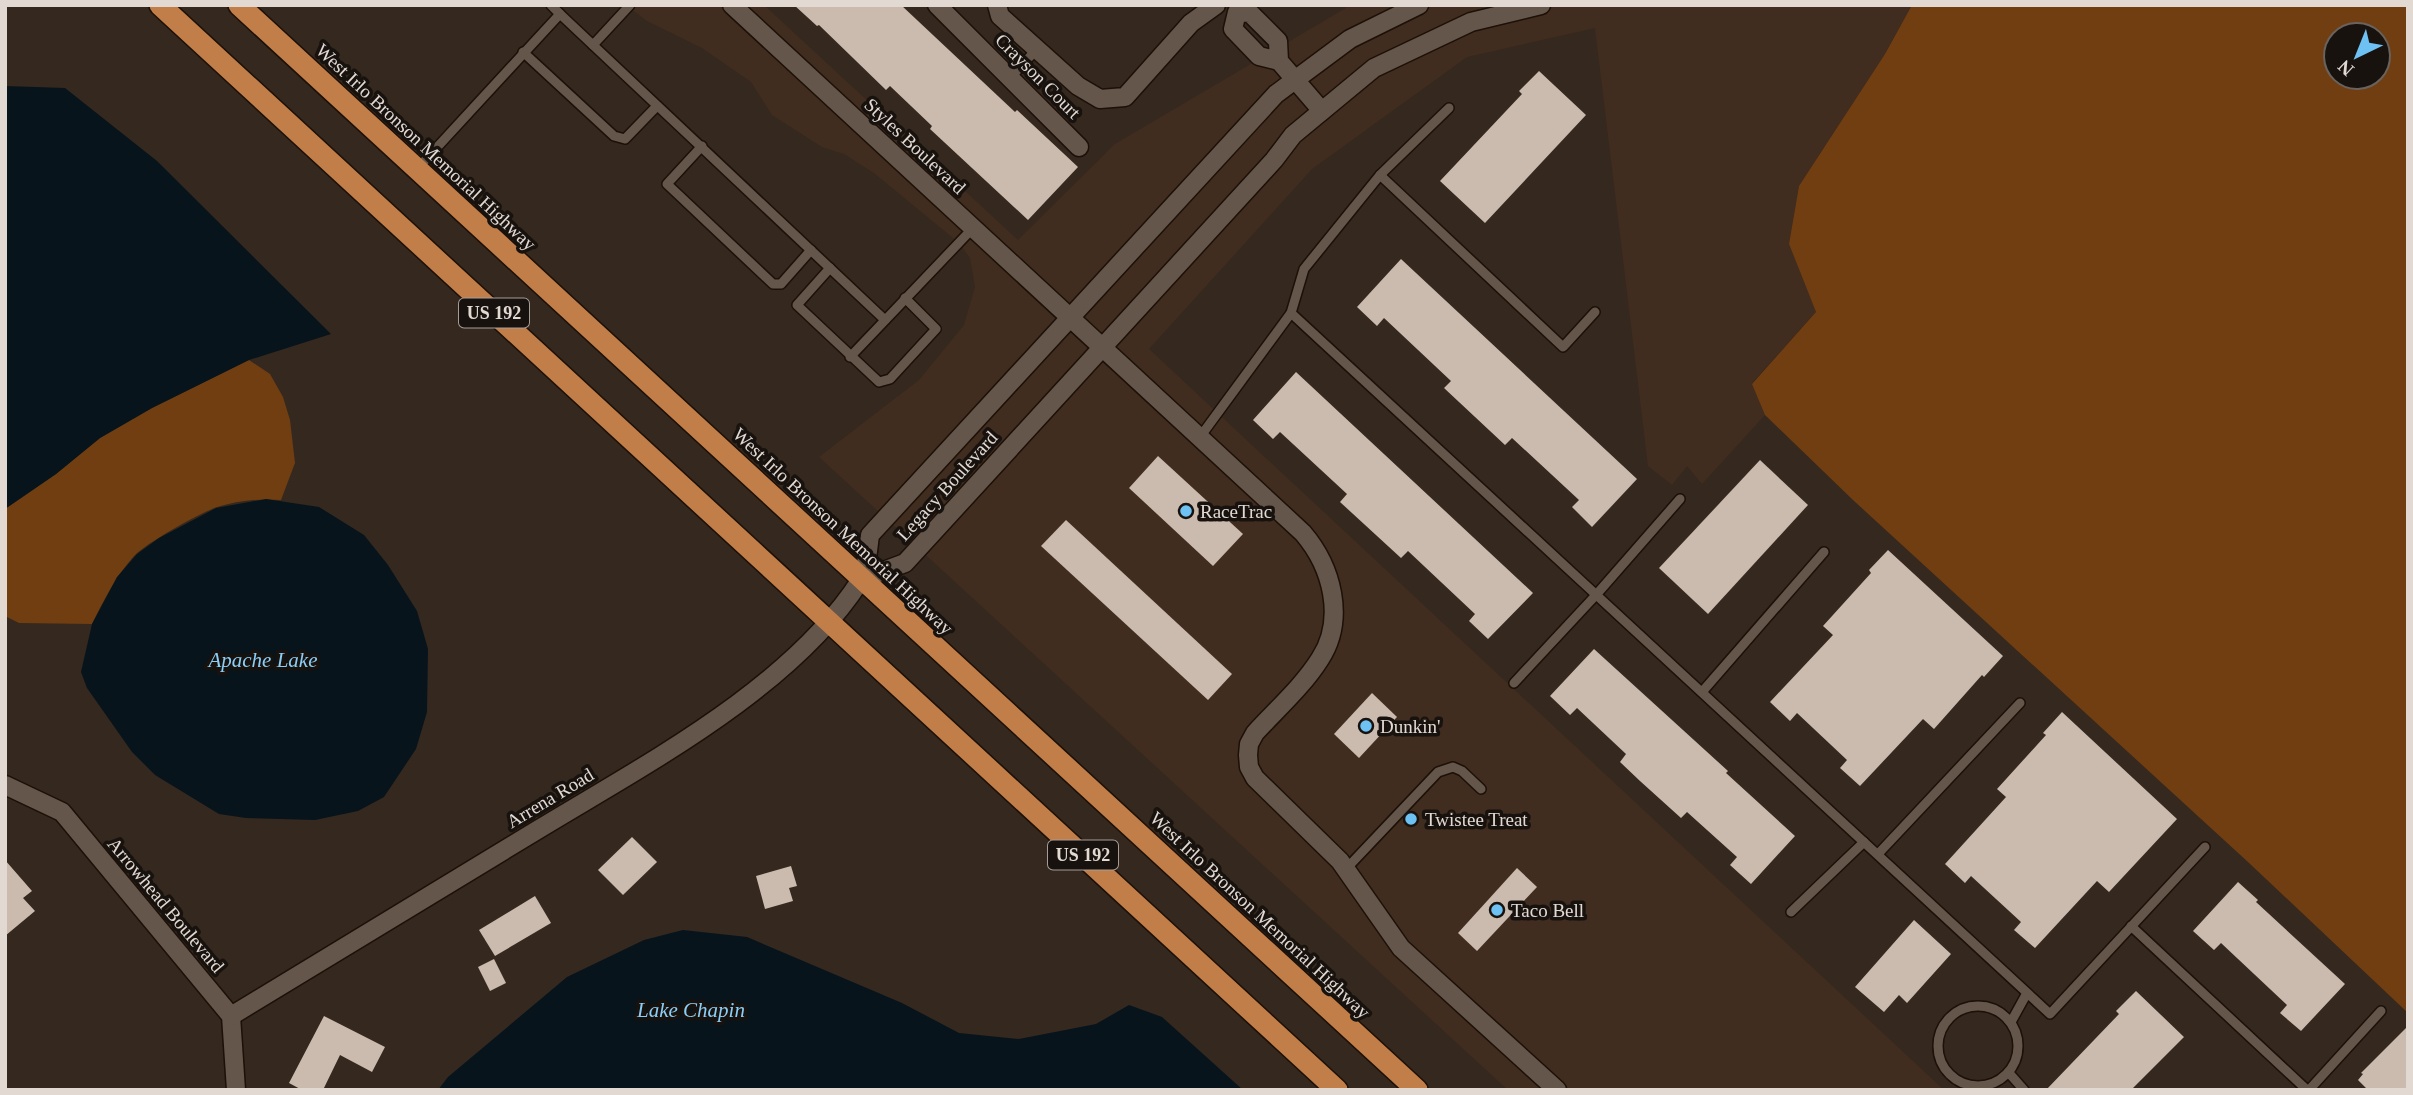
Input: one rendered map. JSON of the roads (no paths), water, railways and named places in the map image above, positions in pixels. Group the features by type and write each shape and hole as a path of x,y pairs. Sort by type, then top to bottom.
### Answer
{"highway":[{"name":"US 192","path":"160,5 1336,1090"},
{"name":"West Irlo Bronson Memorial Highway","path":"239,5 1417,1090"}],"street":[{"name":"Styles Boulevard","path":"732,5 1200,437 1315,547 1330,583 1334,618 1326,648 1311,672 1255,733 1249,744 1249,767 1264,788 1346,869 1401,948 1557,1090"},
{"name":"Crayson Court","path":"937,5 1079,147"},
{"path":"997,5 1000,16 1078,86 1100,99 1125,97 1191,23 1216,5"},
{"name":"Legacy Boulevard","path":"862,579 870,535 1276,94 1350,39 1419,5"},
{"name":"Legacy Boulevard","path":"862,579 905,563 1274,160 1293,135 1374,68 1471,22 1541,5"},
{"path":"1234,8 1250,13 1278,41 1279,61 1322,111"},
{"name":"Arrena Road","path":"231,1016 640,768 727,711 784,667 829,621 862,579"},
{"name":"Arrowhead Boulevard","path":"5,785 62,812 231,1016"},
{"path":"231,1016 236,1090"}],"lane":[{"path":"551,5 886,320"},
{"path":"593,45 630,5"},
{"path":"417,170 560,14"},
{"path":"1010,78 1037,49"},
{"path":"523,52 614,136 625,139 657,106"},
{"path":"1200,437 1291,313 1304,270 1380,175 1449,108"},
{"path":"702,146 667,184 772,284 780,284 811,250"},
{"path":"1380,175 1563,347 1595,312"},
{"path":"850,356 973,228"},
{"path":"830,268 797,305 879,382 890,379 936,329 905,298"},
{"path":"1291,313 2050,1014 2205,847"},
{"path":"1514,682 1596,595 1680,499"},
{"path":"1702,692 1824,552"},
{"path":"1878,854 2020,703"},
{"path":"1346,869 1438,772 1453,767 1462,771 1481,789"},
{"path":"1791,912 1864,842"},
{"path":"2131,926 2308,1090 2381,1011"},
{"path":"2011,1022 2027,993"},
{"path":"1976,1005 2001,1013 2011,1022 2017,1034 2019,1048 2009,1073 1985,1086 1974,1088 1949,1074 1941,1063 1938,1050 1938,1037 1943,1025 1963,1008 1976,1005"},
{"path":"2009,1073 2024,1090"}],"water":[{"path":"5,86 65,88 157,161 331,334 249,360 152,408 100,438 56,474 5,509"},
{"name":"Apache Lake","path":"266,499 319,507 364,535 388,565 417,611 428,649 427,712 416,749 384,797 358,811 315,820 246,818 219,814 155,775 132,752 87,688 81,672 92,624 117,577 137,554 159,538 216,508"},
{"name":"Lake Chapin","path":"683,930 747,937 902,1003 959,1033 1019,1039 1096,1024 1129,1005 1162,1017 1243,1090 438,1090 448,1077 567,977 644,940"}],"place":[{"name":"RaceTrac","path":"1186,511"},
{"name":"Dunkin'","path":"1366,726"},
{"name":"Twistee Treat","path":"1411,819"},
{"name":"Taco Bell","path":"1497,910"}]}
